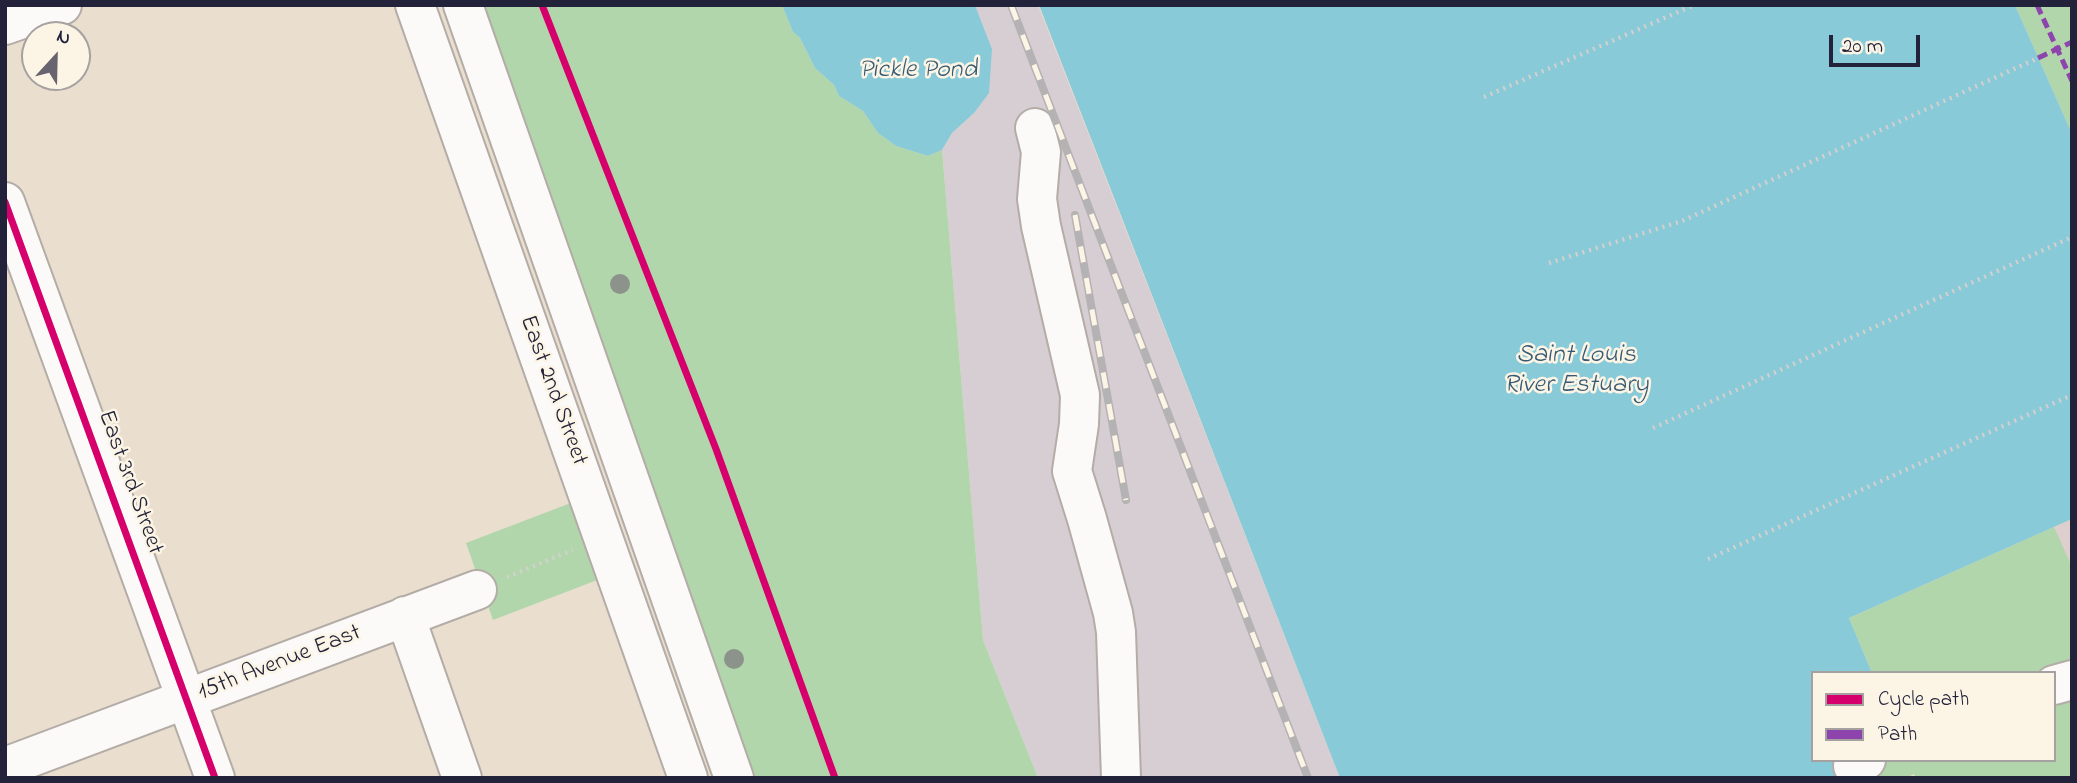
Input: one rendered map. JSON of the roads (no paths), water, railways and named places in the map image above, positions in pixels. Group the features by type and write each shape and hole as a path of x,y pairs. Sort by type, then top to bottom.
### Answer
{"main road":[{"path":"5,25 62,5"},
{"name":"East 2nd Street","path":"415,5 688,778"},
{"name":"East 2nd Street","path":"463,5 734,778"},
{"path":"1035,128 1041,152 1037,200 1041,226 1080,395 1080,417 1072,471 1113,613 1116,632 1121,778"},
{"name":"East 3rd Street","path":"5,202 215,778"},
{"name":"15th Avenue East","path":"5,767 477,590"},
{"path":"405,616 462,778"}],"water":[{"name":"Pickle Pond","path":"782,5 975,5 992,49 989,93 974,113 952,133 942,150 928,156 896,146 878,133 863,111 839,96 834,85 815,68 800,38 793,32"},
{"name":"Saint Louis River Estuary","path":"1039,5 2015,5 2072,134 2072,519 1849,618 1871,671 1811,671 1811,762 1852,762 1858,778 1340,778"}],"railway":[{"path":"1011,5 1308,778"},
{"path":"1075,215 1126,500"}]}
